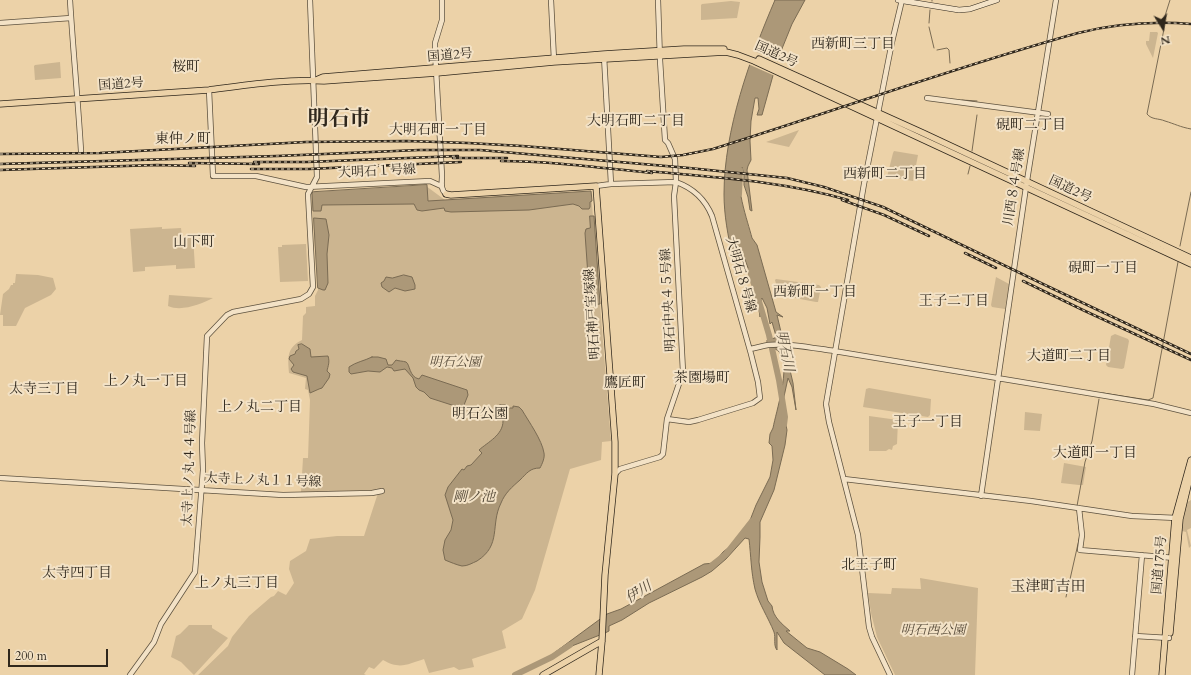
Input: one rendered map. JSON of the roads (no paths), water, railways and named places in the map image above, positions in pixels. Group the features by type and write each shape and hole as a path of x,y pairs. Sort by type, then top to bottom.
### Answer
{"main road":[{"path":"898,0 959,10 970,9 997,0"},
{"name":"国道2号","path":"0,104 209,90 306,80 324,81 604,56 726,52 746,56 779,70 1191,258"},
{"name":"国道2号","path":"1026,184 1191,264"},
{"path":"446,194 451,195 596,186"},
{"name":"明石神戸宝塚線","path":"596,186 615,474 607,549 599,675"},
{"name":"国道175号","path":"1162,675 1167,638 1178,518 1191,460"},
{"name":"国道175号","path":"1178,518 1191,473"},
{"name":"国道175号","path":"1166,675 1167,638"},
{"path":"543,675 602,641"}],"street":[{"path":"70,0 81,151"},
{"path":"310,0 317,177 313,186"},
{"path":"442,0 442,20 435,43 442,176 441,186 443,192 446,194"},
{"path":"551,0 554,60"},
{"path":"658,0 660,53"},
{"path":"890,675 872,637 869,627 860,541 829,422 826,404 852,247 895,26 902,0"},
{"name":"川西８４号線","path":"981,496 1026,184 1056,0"},
{"path":"0,23 71,18"},
{"name":"明石中央４５号線","path":"615,474 620,469 660,457 663,454 667,419 683,372 674,196 676,182 675,159 668,143 665,140 660,53"},
{"path":"604,56 612,184"},
{"name":"大明石１号線","path":"209,90 214,176 256,176 306,187 430,181 441,186"},
{"path":"927,98 1048,114"},
{"path":"596,186 676,182"},
{"name":"大明石８号線","path":"667,419 689,422 698,420 752,403 760,398 752,348 712,216 708,206 701,197 685,185 676,182"},
{"name":"太寺上ノ丸４４号線","path":"130,675 154,642 162,624 195,572 203,470 202,443 207,336 227,315 233,312 301,299 306,297 311,291 313,281 308,194 313,186"},
{"path":"752,348 768,346 793,346 834,351 1154,404 1191,414"},
{"name":"太寺上ノ丸１１号線","path":"0,478 284,495 372,493 382,491"},
{"path":"844,479 1132,516 1178,518"},
{"path":"1079,508 1082,535 1080,550 1174,557"},
{"path":"1132,675 1142,555"},
{"path":"1135,636 1167,638"}],"water":[{"path":"775,0 805,0 792,24 777,61 762,115 757,115 759,109 758,98 755,98 751,121 751,160 747,170 752,211 750,210 744,185 742,167 739,182 742,202 752,238 757,245 776,312 783,317 777,315 793,383 796,410 792,387 788,378 782,406 787,430 785,445 774,490 760,522 759,562 762,582 768,601 772,606 776,617 790,631 786,631 807,648 820,652 856,675 825,675 784,643 777,632 777,650 775,646 774,632 755,589 749,539 745,538 726,559 712,571 649,603 622,620 609,626 609,631 554,653 607,614 621,609 704,564 714,563 723,552 742,537 770,477 773,460 772,446 769,443 782,389 784,368 783,359 779,351 767,345 767,340 775,338 776,336 772,322 770,324 767,308 762,298 762,310 760,317 757,296 752,290 754,284 744,257 737,254 733,257 729,242 724,194 728,145 740,95 756,46"},
{"path":"427,185 428,201 591,191 592,201 590,202 589,209 582,209 573,204 529,210 451,212 445,211 444,208 422,211 417,210 414,204 322,205 321,211 313,211 313,192"},
{"path":"590,216 594,216 600,304 590,305 585,233 586,229 590,228"},
{"path":"314,218 326,219 329,235 327,254 328,283 325,290 318,288"},
{"path":"404,275 412,277 415,289 405,291 395,288 389,292 382,287 381,283 386,277 392,278"},
{"path":"302,344 310,349 311,357 328,356 329,358 327,371 330,374 329,378 322,388 310,393 307,376 293,372 291,369 294,365 289,359 290,356 295,354 299,349 298,345"},
{"path":"372,357 386,359 388,365 392,365 396,360 406,362 413,376 416,378 419,379 422,375 467,390 468,395 464,405 458,407 430,398 416,387 413,378 405,369 394,371 392,368 387,367 380,372 368,371 351,374 349,372 349,367"},
{"name":"剛ノ池","path":"500,405 506,405 506,408 513,408 513,406 519,407 522,410 541,442 544,459 540,468 529,471 505,496 498,511 493,541 485,555 477,561 460,566 445,560 443,550 445,540 451,530 453,520 445,495 448,487 462,469 464,470 467,466 471,465 482,453 479,450 494,438 501,430 503,417 500,410"}],"waterway":[{"path":"1170,0 1164,19 1164,29 1147,114 1153,118 1191,129"},
{"path":"929,23 930,10"},
{"path":"929,27 934,48"},
{"path":"937,50 947,48 949,50 950,63"},
{"path":"962,100 977,101"},
{"path":"972,151 977,115"},
{"path":"968,174 970,166"},
{"name":"明石川","path":"739,194 740,170"},
{"path":"1180,246 1191,192"},
{"path":"1103,393 1148,400 1153,398 1178,262"},
{"name":"明石川","path":"750,271 769,335 779,380 785,417 784,425"},
{"path":"1077,506 1085,462 1092,441 1099,399"},
{"path":"1066,597 1080,535 1077,509"},
{"name":"伊川","path":"712,565 726,554 752,521"},
{"name":"伊川","path":"515,675 552,657 570,645"}],"railway":[{"path":"0,154 100,153 306,142 407,141 522,146 661,157 683,155 713,149 986,60 1078,33 1106,27 1134,24 1191,24"},
{"path":"0,164 277,156 419,150 480,150 787,178 824,187 883,207 1191,354"},
{"path":"254,162 307,162 458,156"},
{"path":"453,158 507,158"},
{"path":"501,161 558,163 652,173"},
{"path":"251,169 309,169 461,162"},
{"path":"189,163 259,164"},
{"path":"0,170 157,165 195,166"},
{"path":"647,171 774,184 799,188 848,200"},
{"path":"842,200 884,215 929,236"},
{"path":"965,253 996,268"},
{"path":"1023,281 1191,360"}],"district":[{"name":"西新町三丁目","path":"853,45"},
{"name":"桜町","path":"186,68"},
{"name":"明石市","path":"339,120"},
{"name":"大明石町二丁目","path":"636,122"},
{"name":"硯町二丁目","path":"1031,126"},
{"name":"大明石町一丁目","path":"438,131"},
{"name":"東仲ノ町","path":"183,140"},
{"name":"西新町二丁目","path":"885,175"},
{"name":"山下町","path":"194,243"},
{"name":"硯町一丁目","path":"1103,269"},
{"name":"西新町一丁目","path":"815,293"},
{"name":"王子二丁目","path":"954,302"},
{"name":"大道町二丁目","path":"1069,357"},
{"name":"茶園場町","path":"702,379"},
{"name":"上ノ丸一丁目","path":"146,382"},
{"name":"鷹匠町","path":"625,384"},
{"name":"太寺三丁目","path":"44,390"},
{"name":"上ノ丸二丁目","path":"260,408"},
{"name":"明石公園","path":"480,415"},
{"name":"王子一丁目","path":"928,423"},
{"name":"大道町一丁目","path":"1095,454"},
{"name":"北王子町","path":"869,566"},
{"name":"太寺四丁目","path":"77,574"},
{"name":"上ノ丸三丁目","path":"237,584"},
{"name":"玉津町吉田","path":"1048,588"}],"park label":[{"name":"明石西公園","path":"933,631"}]}
